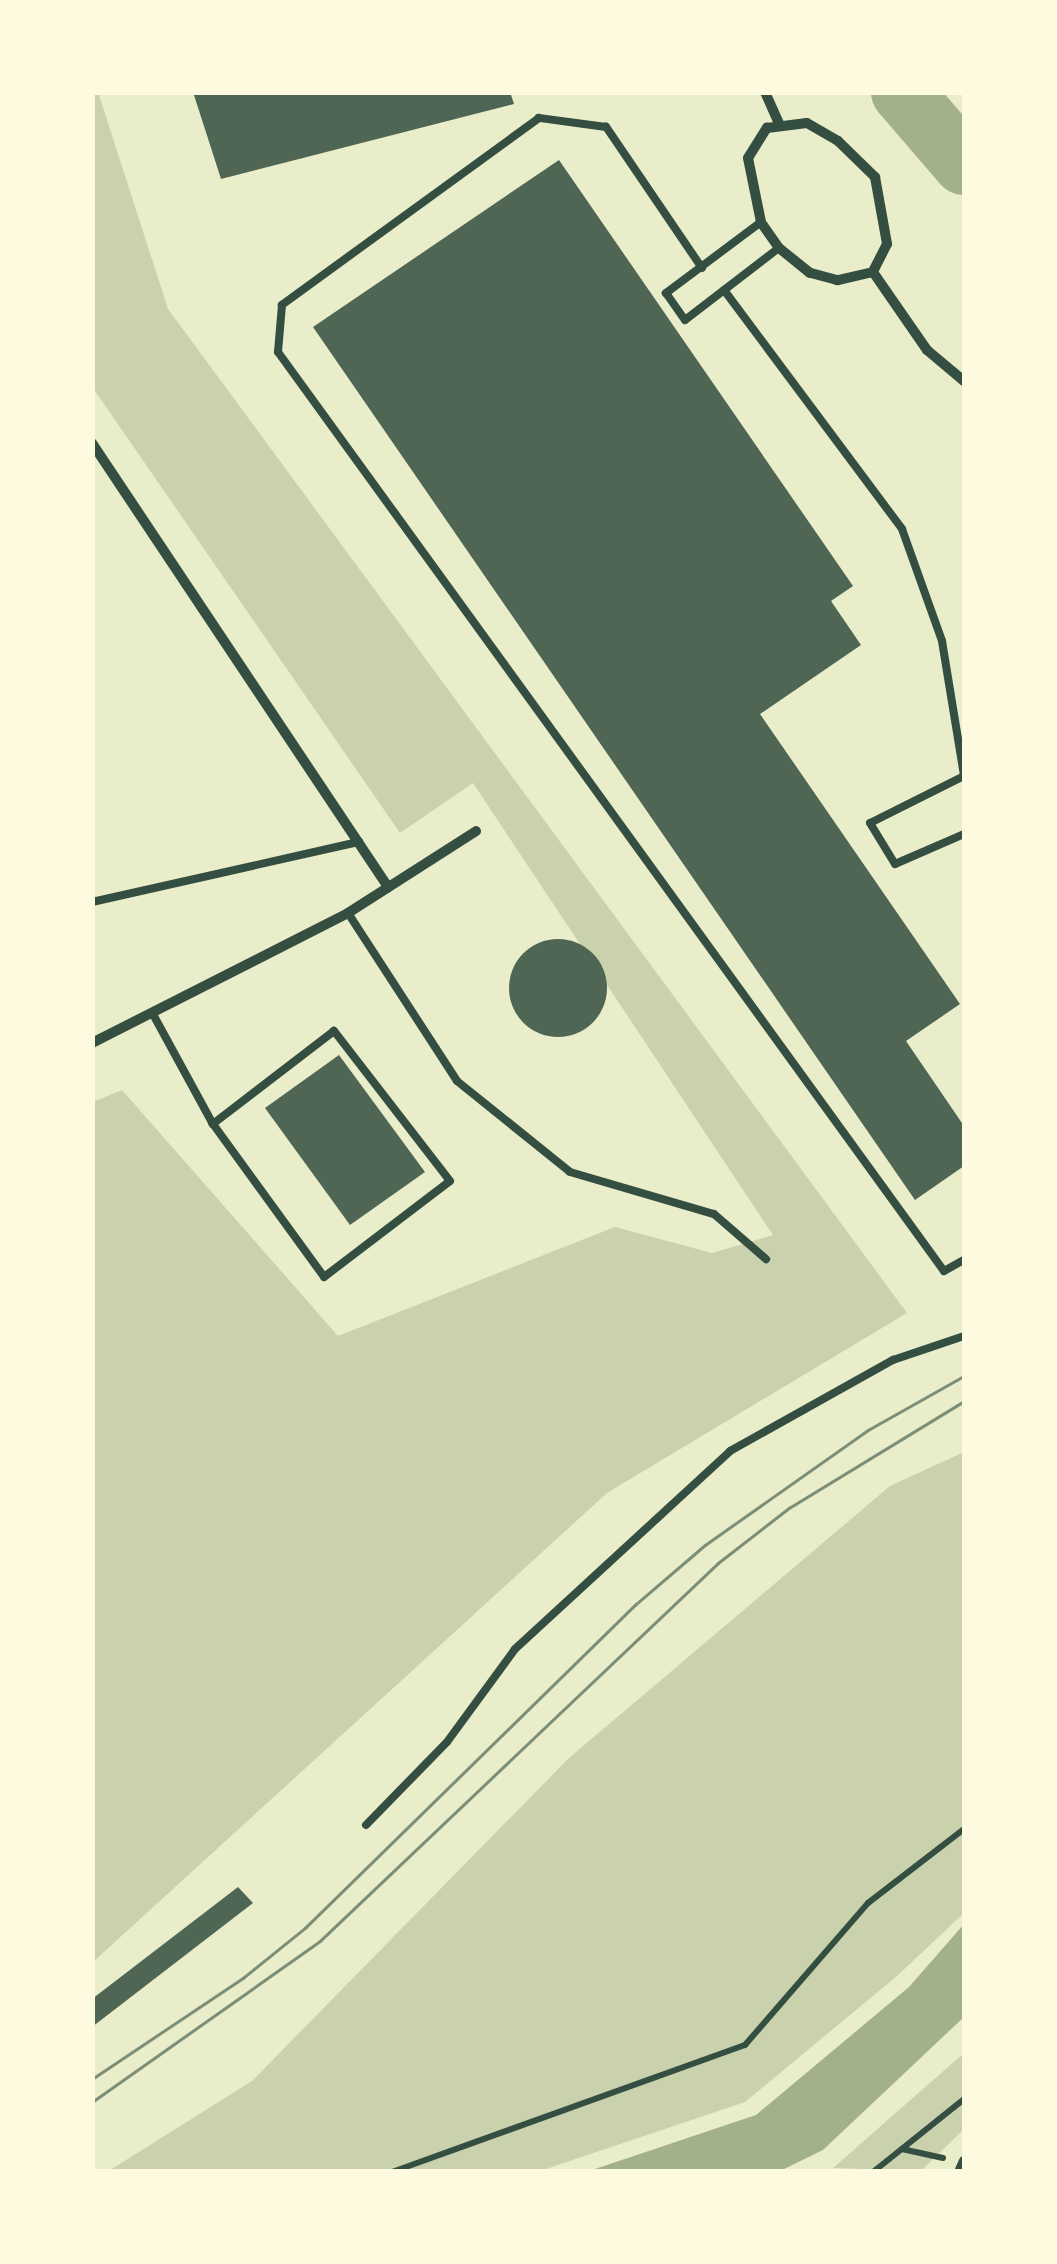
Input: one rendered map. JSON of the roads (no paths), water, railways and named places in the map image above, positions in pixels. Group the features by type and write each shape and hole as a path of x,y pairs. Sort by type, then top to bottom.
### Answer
{"street":[{"path":"765,92 780,125"},
{"path":"807,123 838,141 874,178 886,244 872,272 837,280 810,273 779,248 762,222 748,158 767,128 807,123"},
{"path":"872,272 927,350 964,381"},
{"path":"92,442 388,886"},
{"path":"92,1043 154,1016 348,913 476,832"},
{"path":"958,2172 964,2162"}],"lane":[{"path":"702,268 606,127 539,118 282,305 278,352 944,1271 964,1260"},
{"path":"762,222 666,294 685,320 779,248"},
{"path":"724,290 902,529 942,641 964,776 870,823 895,864 964,834"},
{"path":"92,902 358,842"},
{"path":"348,913 456,1080 570,1172 714,1214 766,1259"},
{"path":"154,1016 213,1124 324,1277 450,1181 334,1031 213,1124"},
{"path":"366,1825 447,1742 514,1648 730,1451 893,1360 964,1336"}],"waterway":[{"path":"902,92 964,164"}],"tram line":[{"path":"92,2079 243,1978 305,1928 635,1605 705,1545 868,1430 964,1376"},
{"path":"92,2102 320,1941 718,1563 789,1508 964,1401"}]}
